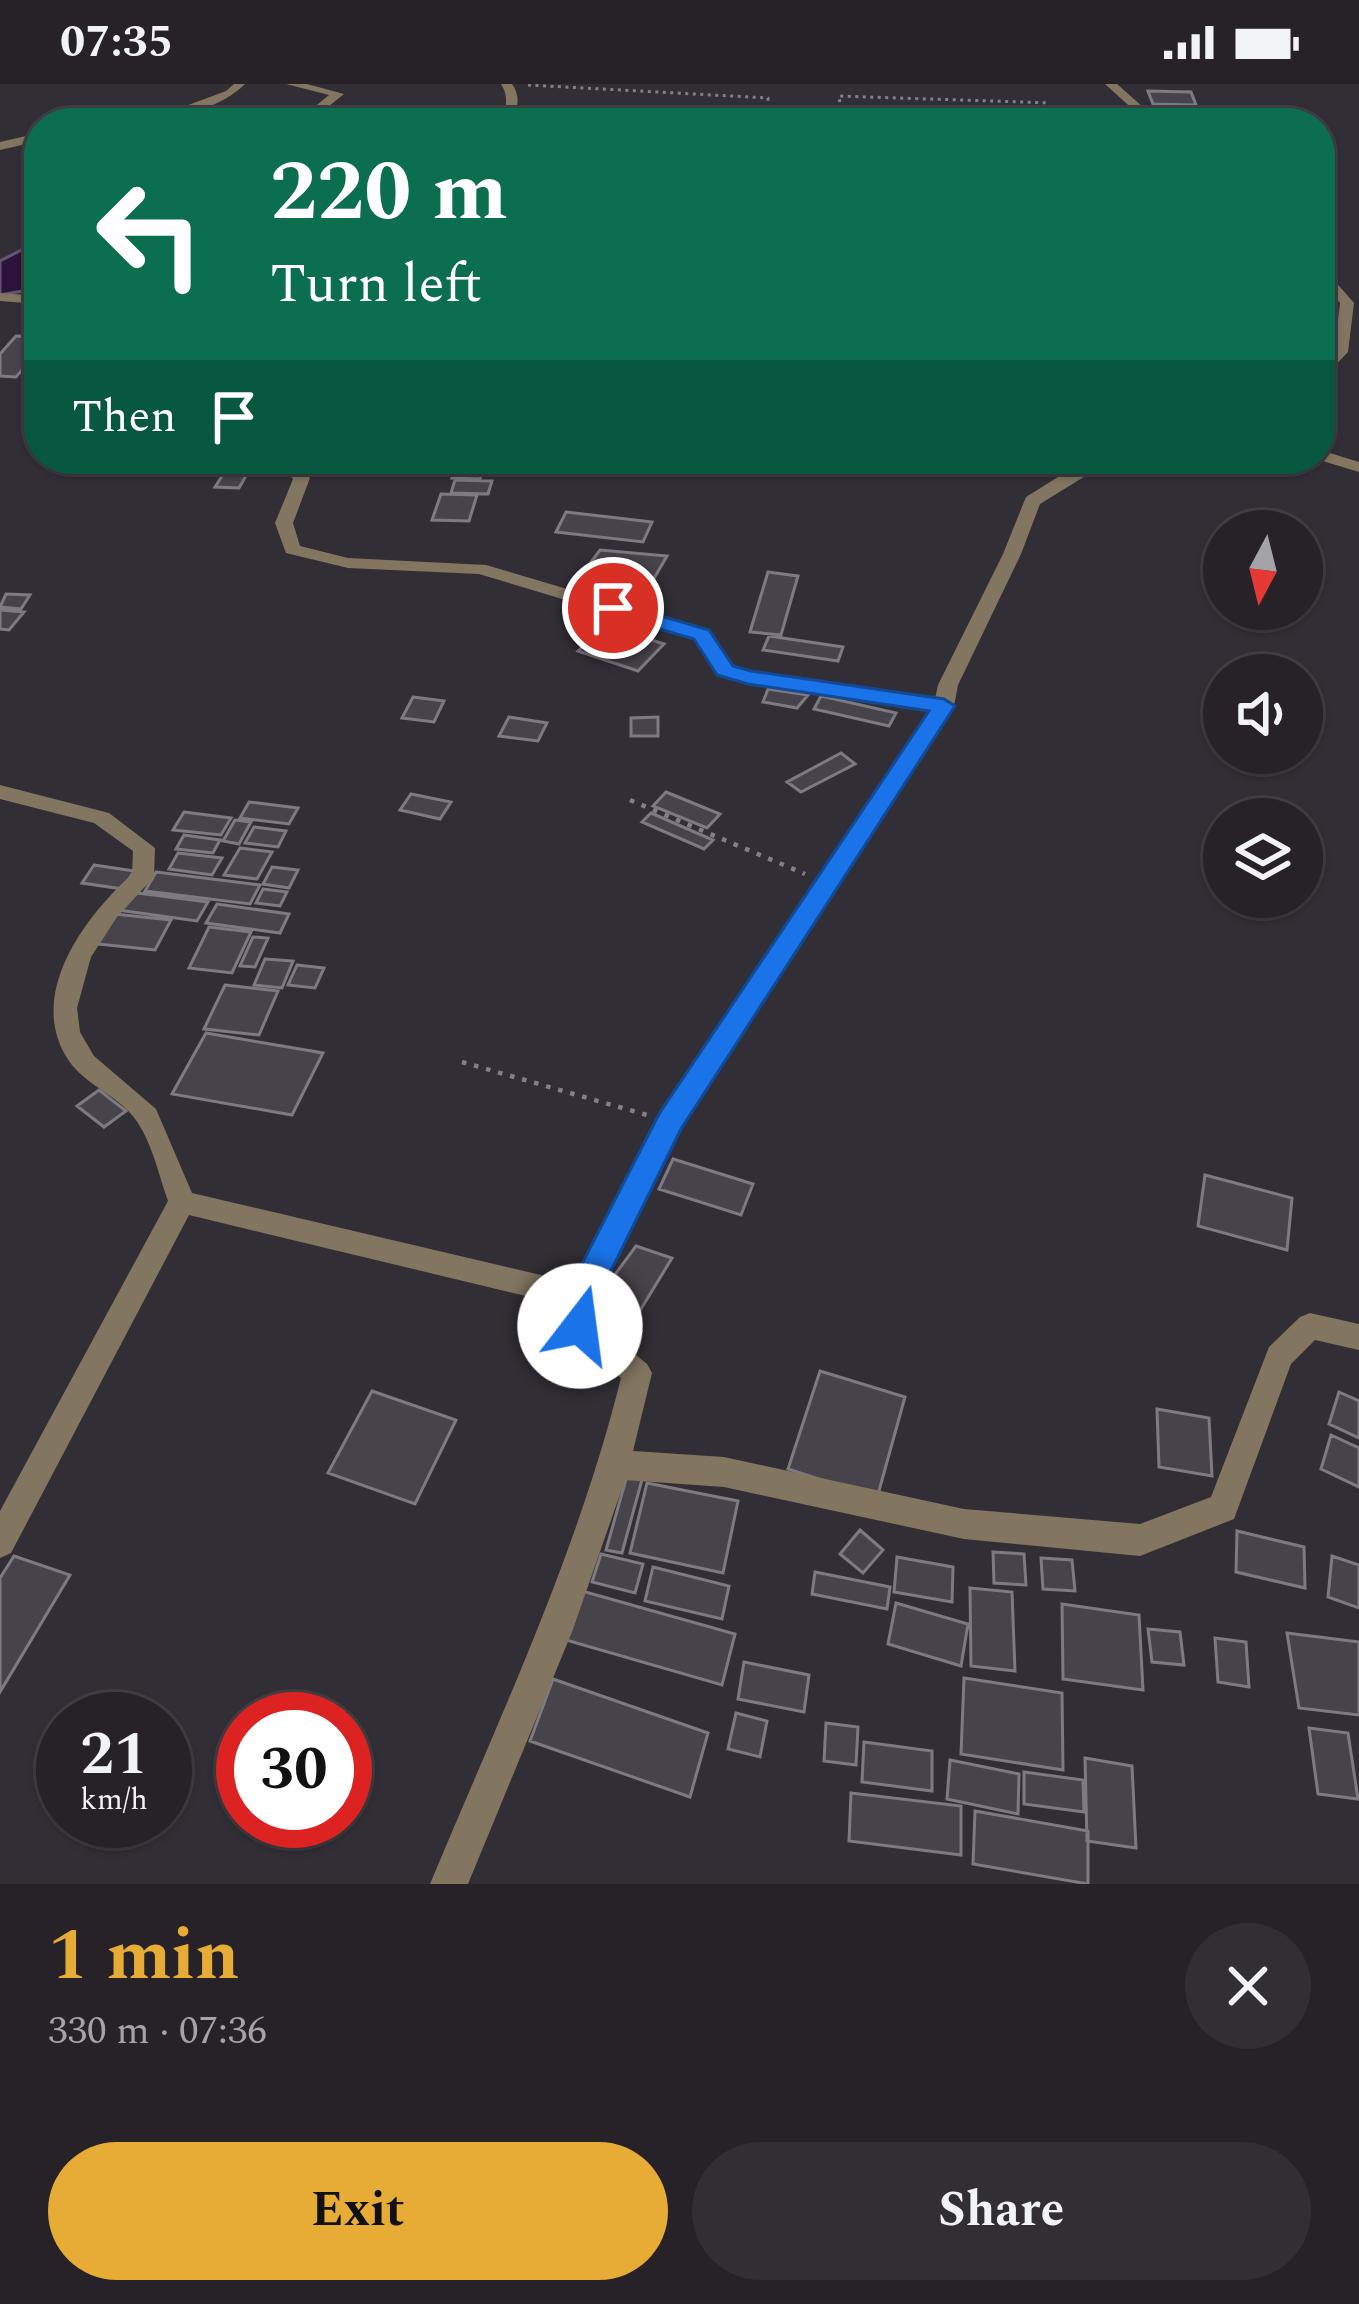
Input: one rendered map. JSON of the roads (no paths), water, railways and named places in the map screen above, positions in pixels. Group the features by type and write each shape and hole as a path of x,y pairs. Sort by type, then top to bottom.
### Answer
{"street":[{"path":"188,108 230,93 240,84"},
{"path":"291,84 338,94 320,108"},
{"path":"1110,84 1138,108"},
{"path":"1335,287 1347,303 1341,352 1335,359"},
{"path":"298,474 302,478 284,523 292,549 348,563 480,569 702,635 725,670 748,677 944,706"},
{"path":"449,1884 532,1689 618,1465 637,1373 580,1326 582,1297 669,1122 944,706 948,685 1012,554 1032,501 1074,474"},
{"path":"0,792 101,818 144,848 143,877 118,898 94,934 71,977 65,1014 76,1052 144,1112 182,1202"},
{"path":"182,1202 582,1297"},
{"path":"0,1542 72,1414 130,1288 182,1202"},
{"path":"618,1465 724,1472 964,1524 1140,1540 1223,1508 1280,1356 1310,1326 1359,1337"}]}
